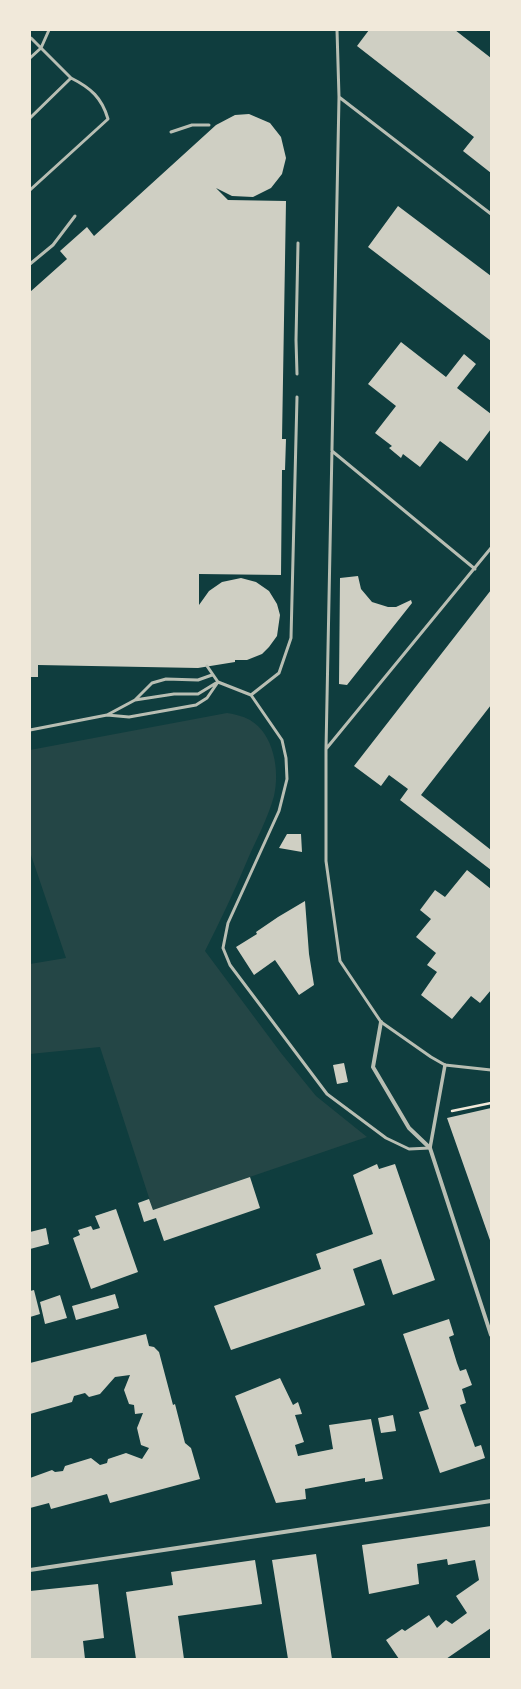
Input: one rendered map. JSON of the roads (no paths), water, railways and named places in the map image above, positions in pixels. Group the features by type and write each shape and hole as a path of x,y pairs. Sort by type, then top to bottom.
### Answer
{"street":[{"path":"381,1022 373,1067 409,1128 430,1148 491,1336"},
{"path":"430,1148 445,1065"},
{"path":"30,1570 491,1501"}],"lane":[{"path":"30,58 41,48 49,30"},
{"path":"337,30 339,97 326,749 326,860 340,961 381,1022 445,1065 491,1070"},
{"path":"30,190 108,119 104,105 87,86 71,78 31,38"},
{"path":"30,118 71,78"},
{"path":"339,97 491,214"},
{"path":"171,132 192,125 209,126"},
{"path":"30,264 53,245 75,216"},
{"path":"297,374 298,243"},
{"path":"251,695 279,673 291,638 297,398"},
{"path":"332,451 475,569"},
{"path":"326,749 491,548"},
{"path":"207,666 218,682 251,695 282,740 286,758 287,779 279,811 228,923 223,948 230,965 327,1094 386,1138 409,1149 430,1148"},
{"path":"107,715 135,700 152,683 166,679 198,680 212,675"},
{"path":"135,700 174,694 198,694 218,682"},
{"path":"30,730 107,715 129,717 196,705 207,698 218,682"}]}
